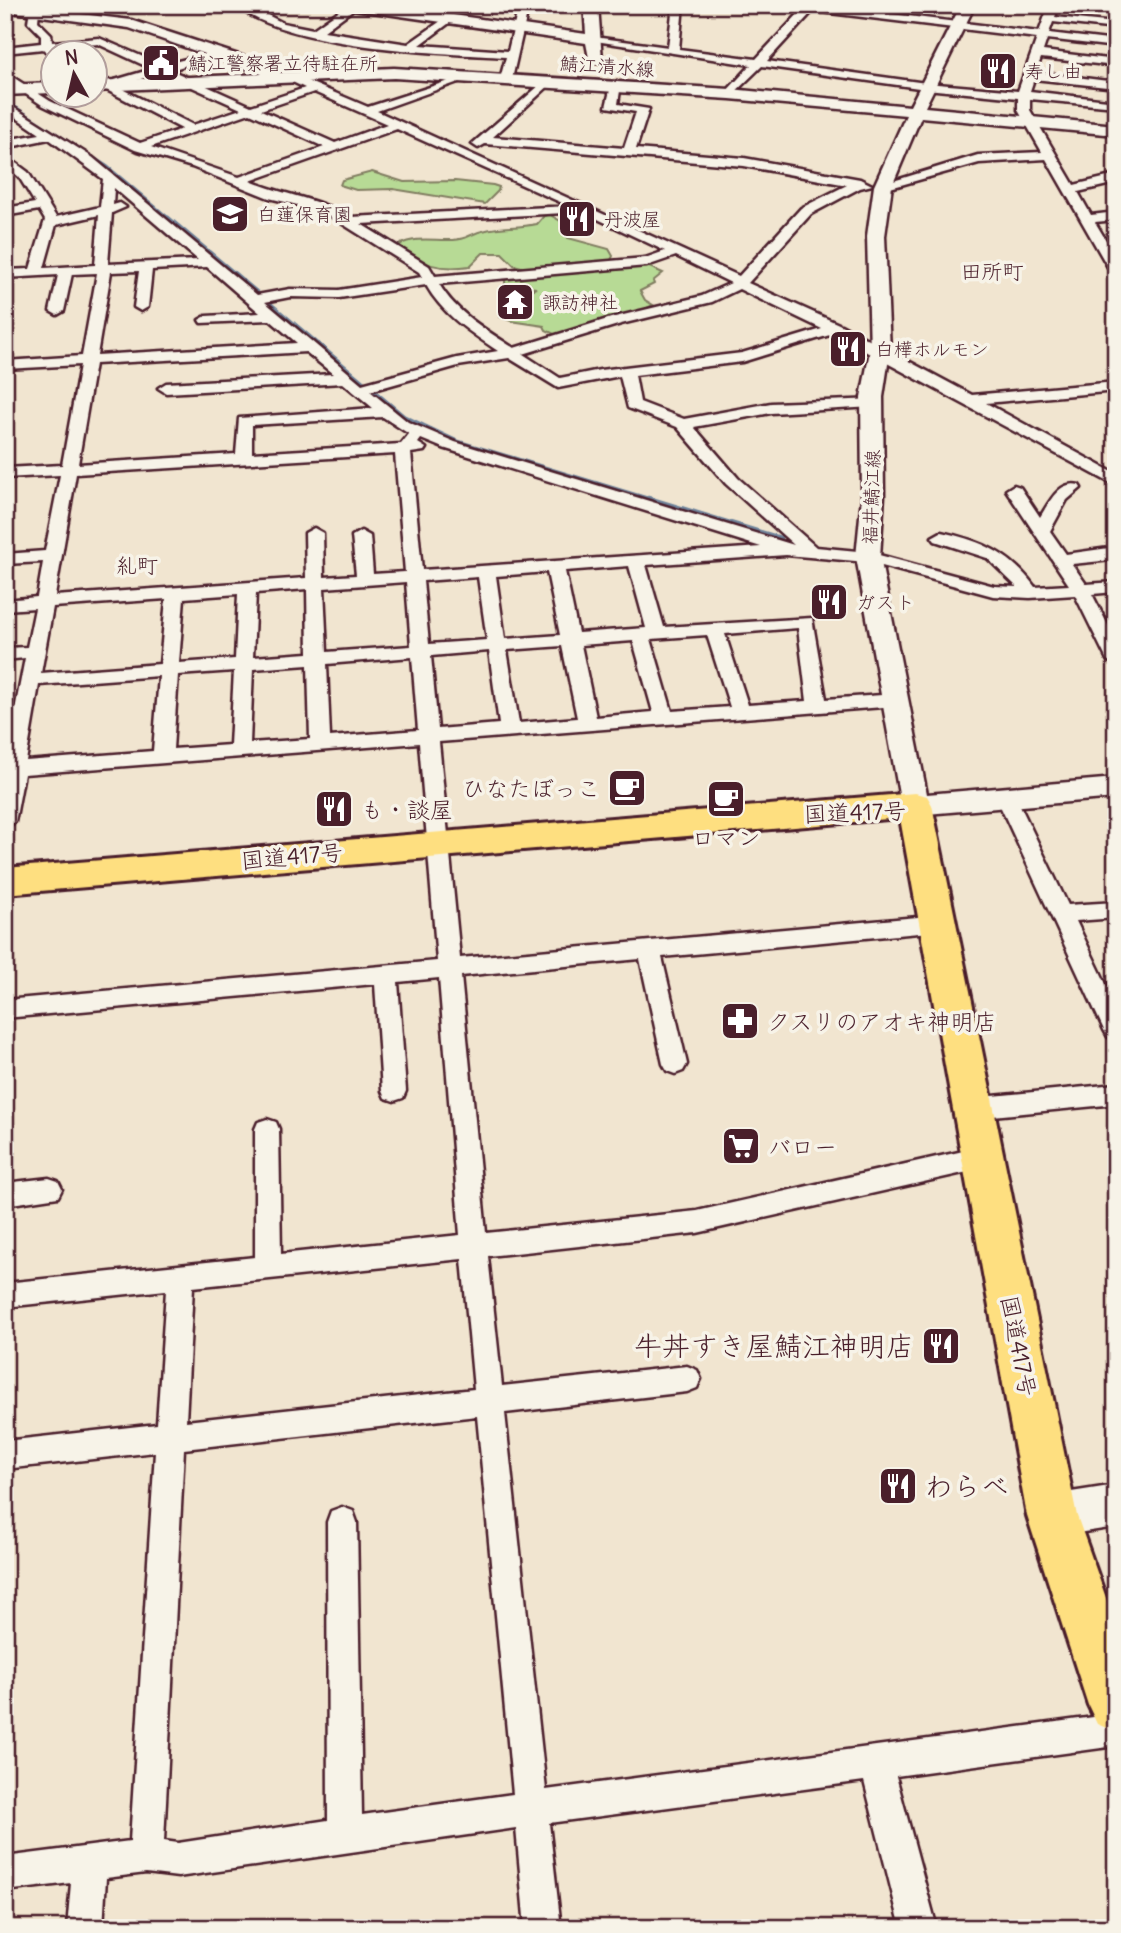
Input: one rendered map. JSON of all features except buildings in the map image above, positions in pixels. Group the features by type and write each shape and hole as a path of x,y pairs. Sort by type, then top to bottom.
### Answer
{"highway":[{"name":"国道417号","path":"5,881 915,805 940,923 981,1158 1052,1516 1116,1704"}],"main road":[{"path":"353,5 594,40"},
{"path":"591,5 597,84"},
{"name":"福井鯖江線","path":"915,805 868,557 873,496 873,402 880,351 876,236 882,188 926,86 968,5"},
{"path":"5,7 131,24 218,52 283,77"},
{"path":"101,19 119,10"},
{"name":"鯖江清水線","path":"108,84 394,73 730,94 916,109 1116,130"},
{"path":"5,90 38,89"},
{"path":"915,805 1116,788"},
{"path":"1052,1516 1116,1506"}],"street":[{"path":"240,5 274,25 410,48 511,54"},
{"path":"315,32 353,5"},
{"path":"506,79 524,5"},
{"path":"673,51 678,5"},
{"path":"783,5 1116,44"},
{"path":"1054,5 1023,94 1024,110 1034,122 1085,219 1116,269"},
{"path":"1086,5 1116,8"},
{"path":"730,94 812,8"},
{"path":"34,11 33,22 47,38"},
{"path":"410,48 448,19"},
{"path":"1049,19 1116,26"},
{"path":"594,40 926,86 1116,104"},
{"path":"108,45 334,147"},
{"path":"5,50 38,50"},
{"path":"108,82 218,52"},
{"path":"1037,54 1116,63"},
{"path":"5,75 78,120 139,147 196,164 305,205 326,208 424,269 441,299 467,324 558,383 587,375 747,356 791,346 836,328"},
{"path":"1030,75 1116,85"},
{"path":"283,77 585,208 836,328 1116,481"},
{"path":"365,112 463,77"},
{"path":"463,153 484,140 548,81"},
{"path":"617,86 612,107 643,109 629,151"},
{"path":"108,89 193,130"},
{"path":"139,147 312,89"},
{"path":"5,106 52,135 109,177 209,263 261,299 273,316 345,378 366,388 386,412 418,433 786,550"},
{"path":"240,181 396,125"},
{"path":"5,144 52,135"},
{"path":"484,140 744,162 882,188 978,159 1050,155"},
{"path":"6,161 24,175 52,220 36,272"},
{"path":"5,179 24,175"},
{"path":"105,268 101,264 109,177"},
{"path":"1069,190 1116,179"},
{"path":"366,388 457,362 512,353 616,321 707,299 740,283 806,211 860,183"},
{"path":"52,220 140,203"},
{"path":"5,212 43,205"},
{"path":"349,221 585,208"},
{"path":"1085,219 1116,216"},
{"path":"261,299 290,293 339,294 432,280 648,262 677,251"},
{"path":"5,274 209,263"},
{"path":"141,307 146,266"},
{"path":"5,822 10,769 30,680 105,268"},
{"path":"57,311 66,271"},
{"path":"206,320 273,316"},
{"path":"166,388 204,369 309,346"},
{"path":"5,365 88,360 345,378"},
{"path":"627,372 633,405 683,425 732,481 812,553"},
{"path":"970,400 1116,386"},
{"path":"683,425 771,408 873,402"},
{"path":"244,457 244,421 386,412"},
{"path":"418,433 403,449 474,1247 543,1928"},
{"path":"5,473 449,445"},
{"path":"1041,531 1060,497 1073,488"},
{"path":"1014,490 1081,590 1116,660"},
{"path":"314,533 320,744"},
{"path":"361,536 365,580"},
{"path":"941,537 975,544 999,556 1016,572 1030,593"},
{"path":"5,605 786,550 868,557 993,591 1030,593 1116,587"},
{"path":"1061,560 1106,556 1116,552"},
{"path":"5,559 53,556"},
{"path":"636,560 664,718"},
{"path":"555,566 588,724"},
{"path":"486,571 510,730"},
{"path":"240,751 247,588"},
{"path":"162,757 175,593"},
{"path":"30,680 806,622 817,705"},
{"path":"715,630 741,712"},
{"path":"5,654 35,652"},
{"path":"10,769 896,700"},
{"path":"1006,797 1116,1030"},
{"path":"1063,914 1116,909"},
{"path":"5,1009 940,923"},
{"path":"649,949 675,1064"},
{"path":"386,974 394,1091"},
{"path":"972,1108 1116,1094"},
{"path":"267,1129 268,1268"},
{"path":"5,1296 697,1223 981,1158"},
{"path":"5,1194 49,1189"},
{"path":"146,1856 180,1277"},
{"path":"5,1455 687,1379"},
{"path":"342,1522 345,1834"},
{"path":"5,1874 146,1856 178,1860 345,1834 1116,1730"},
{"path":"876,1762 919,1928"},
{"path":"85,1928 90,1863"}],"green space":[{"path":"372,172 404,182 455,181 499,187 485,204 393,189 356,190 340,185 342,180"},
{"path":"550,215 571,227 566,231 568,238 609,249 613,256 611,260 529,269 514,265 502,253 483,253 470,266 441,267 414,258 399,245 416,240 461,239 485,230 537,224 544,216"},
{"path":"647,266 663,273 653,281 654,284 640,291 645,300 653,305 639,312 615,315 556,335 544,326 501,317 527,309 531,300 515,300 512,297 536,288 505,284 505,279"}],"waterway":[{"path":"5,100 107,166 170,219"},
{"path":"168,217 404,416 457,441 653,500"},
{"path":"648,498 780,538"}],"place":[{"name":"鯖江警察署立待駐在所","path":"161,63"},
{"name":"寿し由","path":"998,71"},
{"name":"白蓮保育園","path":"230,214"},
{"name":"丹波屋","path":"577,219"},
{"name":"諏訪神社","path":"515,302"},
{"name":"白樺ホルモン","path":"848,349"},
{"name":"ガスト","path":"829,602"},
{"name":"ひなたぼっこ","path":"627,788"},
{"name":"ロマン","path":"726,799"},
{"name":"も・談屋","path":"334,809"},
{"name":"クスリのアオキ神明店","path":"740,1021"},
{"name":"バロー","path":"741,1146"},
{"name":"牛丼すき屋鯖江神明店","path":"941,1346"},
{"name":"わらべ","path":"898,1486"}],"district":[{"name":"田所町","path":"992,271"},
{"name":"糺町","path":"137,565"}]}
